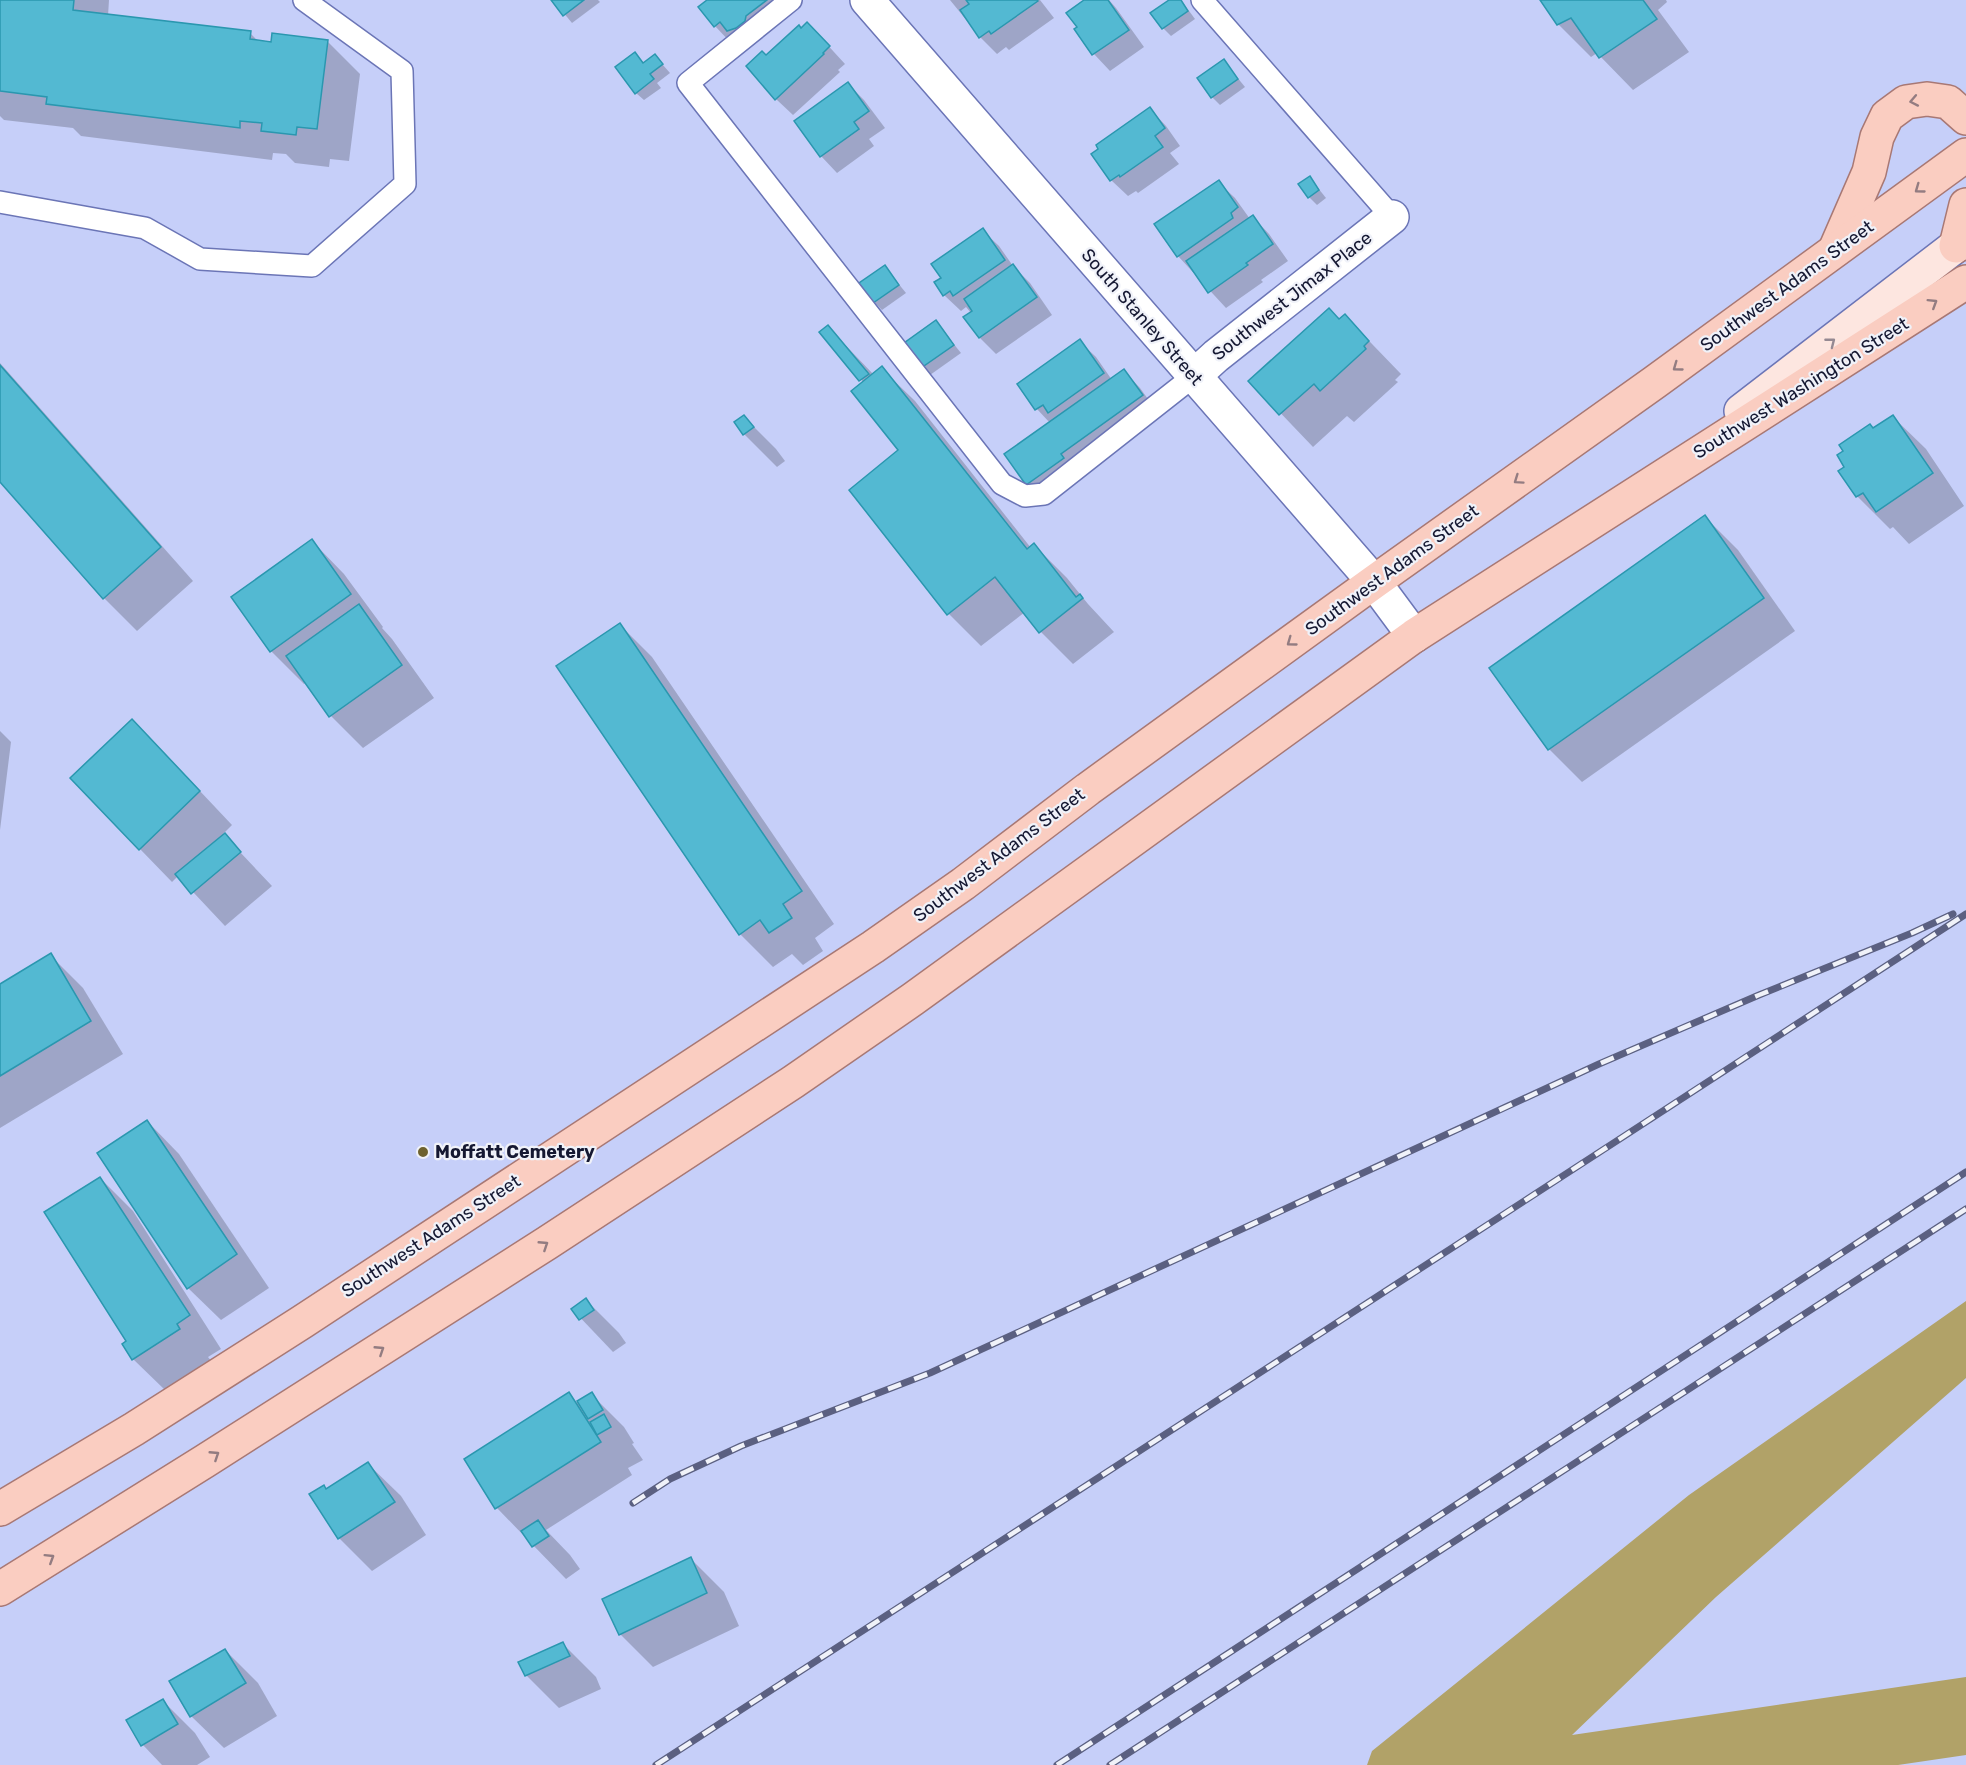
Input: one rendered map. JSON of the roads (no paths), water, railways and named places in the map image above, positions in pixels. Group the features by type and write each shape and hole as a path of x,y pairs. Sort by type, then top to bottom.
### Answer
{"main road":[{"path":"1834,251 1869,172 1877,137 1887,116 1906,102 1927,99 1948,102 1966,118"},
{"name":"Southwest Adams Street","path":"0,1509 134,1429 311,1316 873,947 1966,155"},
{"path":"0,1589 547,1244 793,1082 913,999 1414,636 1635,493 1961,242 1966,205"},
{"name":"Southwest Washington Street","path":"1635,493 1966,282"},
{"path":"0,1489 134,1429"}],"street":[{"name":"South Stanley Street","path":"867,0 1374,582 1414,636"},
{"name":"Southwest Jimax Place","path":"1194,376 1216,356 1392,217"}],"lane":[{"path":"0,202 145,228 200,259 312,266 405,184 402,71 304,0"},
{"path":"791,0 688,83 1002,484 1024,496 1044,494 1194,376"},
{"path":"1202,0 1392,217"}],"railway":[{"path":"633,1503 670,1479 741,1446 930,1373 1599,1064 1953,914"},
{"path":"656,1765 1966,914"},
{"path":"1057,1765 1966,1172"},
{"path":"1110,1765 1966,1209"}],"place":[{"name":"Moffatt Cemetery","path":"423,1152"}]}
